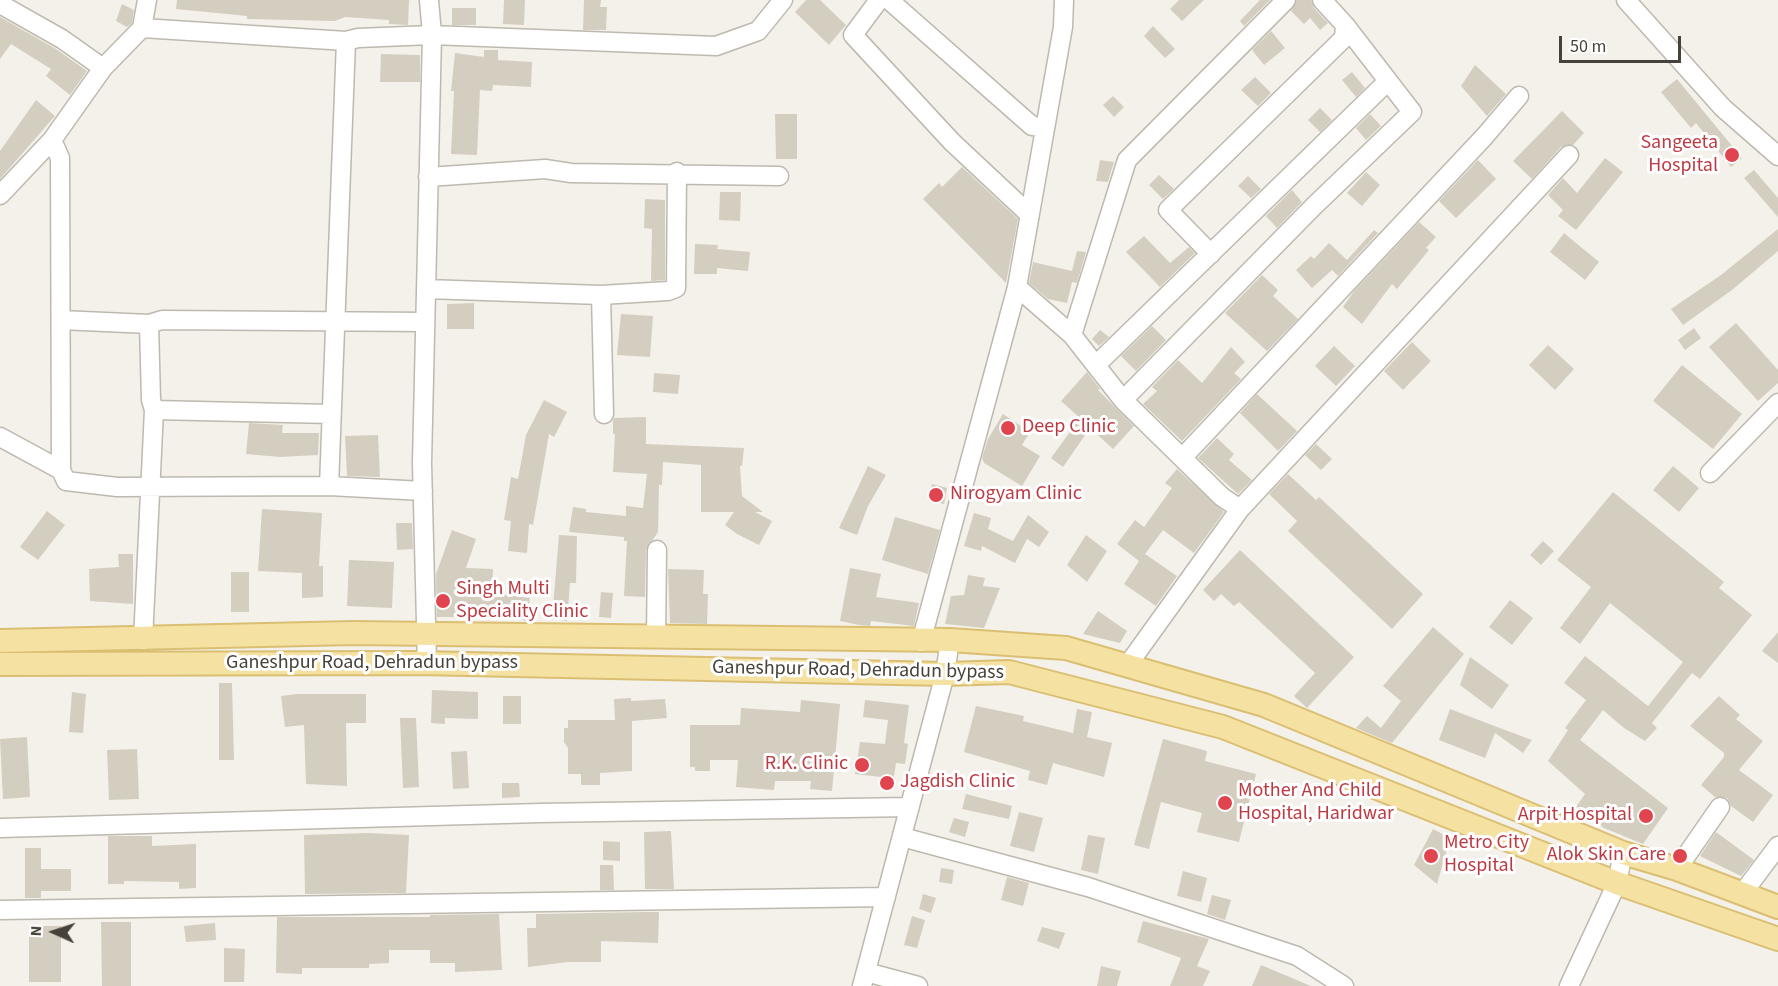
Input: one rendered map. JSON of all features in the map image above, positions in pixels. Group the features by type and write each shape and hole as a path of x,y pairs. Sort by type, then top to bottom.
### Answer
{"main road":[{"path":"0,641 143,640 352,633 921,642 950,640 1066,648 1264,705 1623,853 1677,869 1778,908"},
{"name":"Ganeshpur Road, Dehradun bypass","path":"0,664 427,663 945,674 1009,672 1223,727 1617,883 1778,939"}],"street":[{"path":"0,195 52,140 103,69 142,28 147,0"},
{"path":"427,663 423,491 432,35 429,0"},
{"path":"142,28 346,41 358,38 432,35 716,46 758,31 783,0"},
{"path":"879,0 853,35 952,142 1030,215"},
{"path":"889,0 1032,126 1045,127"},
{"path":"921,642 1017,287 1064,5 1081,0"},
{"path":"1072,335 1127,160 1286,0"},
{"path":"1123,400 1314,207 1412,112 1345,25 1322,0"},
{"path":"1626,0 1722,108 1773,148"},
{"path":"0,4 62,39 103,69"},
{"path":"1211,255 1168,210 1344,38 1345,25"},
{"path":"329,486 346,41"},
{"path":"1096,365 1387,82"},
{"path":"1183,457 1476,146 1519,96"},
{"path":"52,140 60,158 61,470 66,482 150,487 329,486 423,491"},
{"path":"1127,666 1240,509 1569,155"},
{"path":"429,177 545,169 571,172 677,172 779,176"},
{"path":"426,289 601,295 668,291 676,288 677,172"},
{"path":"1017,287 1072,335 1123,400 1222,497 1240,509"},
{"path":"601,295 604,414"},
{"path":"61,320 149,324 162,320 425,322"},
{"path":"143,640 154,410 151,400 149,324"},
{"path":"1710,473 1778,403"},
{"path":"154,410 330,414"},
{"path":"0,437 61,470"},
{"path":"656,638 657,550"},
{"path":"918,986 864,979 945,674 950,640"},
{"path":"0,828 540,813 910,807"},
{"path":"1677,869 1720,807"},
{"path":"902,837 1088,887 1297,956 1344,986"},
{"path":"1742,894 1778,846"},
{"path":"1569,986 1617,883 1623,853"},
{"path":"0,910 886,897"}],"building":[{"path":"177,0 409,0 408,25 389,24 389,20 345,17 335,21 247,19 247,16 176,9"},
{"path":"504,0 525,0 524,25 503,24"},
{"path":"584,0 601,0 600,7 607,7 606,30 583,30"},
{"path":"806,0 820,0 846,25 829,45 795,12"},
{"path":"1179,0 1204,0 1182,21 1170,9"},
{"path":"1260,0 1270,0 1244,26 1240,21"},
{"path":"1297,0 1311,0 1314,8 1328,23 1320,30 1310,18 1304,24 1291,11"},
{"path":"122,4 134,10 132,23 127,27 116,21"},
{"path":"452,8 476,8 476,25 452,25"},
{"path":"0,17 56,49 87,71 70,95 46,76 51,69 11,44 0,59"},
{"path":"1153,26 1175,49 1165,58 1144,36"},
{"path":"1271,31 1285,48 1264,65 1252,50"},
{"path":"484,50 498,50 498,60 532,62 531,87 493,85 492,91 480,90 477,155 451,154 454,91 451,91 455,53 484,57"},
{"path":"381,54 420,55 420,82 380,82"},
{"path":"1475,65 1506,94 1487,116 1461,86"},
{"path":"1352,72 1365,88 1356,97 1342,80"},
{"path":"1255,77 1271,93 1258,106 1241,90"},
{"path":"1677,79 1742,158 1731,167 1696,123 1691,128 1661,92"},
{"path":"1113,96 1124,107 1114,117 1103,105"},
{"path":"36,100 55,116 0,179 0,151"},
{"path":"1320,108 1332,120 1320,132 1308,120"},
{"path":"1562,111 1584,133 1573,145 1561,147 1532,179 1513,161"},
{"path":"775,114 797,114 797,159 776,159"},
{"path":"1370,114 1381,126 1366,140 1356,128"},
{"path":"1605,158 1623,172 1576,230 1558,216 1563,210 1548,195 1563,178 1577,193"},
{"path":"1100,160 1114,162 1108,182 1096,181"},
{"path":"1478,160 1496,179 1456,218 1439,201"},
{"path":"962,167 1018,219 1006,283 923,199 939,183 942,187"},
{"path":"1754,170 1778,198 1778,217 1744,178"},
{"path":"1366,172 1380,185 1362,206 1347,193"},
{"path":"1159,175 1174,189 1163,199 1149,185"},
{"path":"1248,176 1261,189 1251,198 1238,186"},
{"path":"1292,190 1302,202 1277,228 1266,216"},
{"path":"720,192 741,192 740,221 719,220"},
{"path":"645,199 665,200 665,280 651,281 652,229 644,228"},
{"path":"1419,222 1436,237 1426,248 1429,250 1397,289 1392,284 1362,324 1343,307 1354,291"},
{"path":"1778,229 1778,251 1732,290 1683,325 1671,309 1721,275"},
{"path":"1374,230 1378,233 1338,276 1332,270 1312,288 1296,270 1311,256 1314,259 1329,243 1347,260"},
{"path":"1564,233 1599,262 1585,280 1550,252"},
{"path":"1144,236 1170,263 1189,247 1195,253 1160,287 1126,252"},
{"path":"695,244 718,245 717,249 750,252 748,271 717,268 717,274 694,274"},
{"path":"1077,251 1086,252 1077,283 1072,282 1067,303 1048,299 1029,283 1033,262 1072,271"},
{"path":"1262,275 1278,290 1273,296 1298,319 1267,351 1225,313"},
{"path":"474,303 474,329 447,329 447,304"},
{"path":"621,314 653,316 650,357 617,355"},
{"path":"1736,323 1778,370 1778,383 1758,401 1709,347"},
{"path":"1152,326 1166,340 1136,371 1121,356"},
{"path":"1694,328 1701,338 1685,350 1678,340"},
{"path":"1100,330 1109,337 1099,346 1092,339"},
{"path":"1412,342 1431,361 1403,390 1384,371"},
{"path":"1548,345 1574,369 1555,390 1529,365"},
{"path":"1334,346 1355,366 1336,386 1315,366"},
{"path":"1231,347 1245,362 1234,373 1241,379 1182,441 1143,404 1157,391 1152,387 1178,360 1202,383"},
{"path":"1682,365 1742,414 1713,449 1653,401"},
{"path":"1087,372 1100,389 1098,390 1134,426 1113,449 1090,428 1063,467 1051,458 1080,418 1061,401"},
{"path":"654,373 680,375 678,394 653,392"},
{"path":"1257,394 1297,431 1278,451 1240,413"},
{"path":"544,400 567,412 554,437 549,434 533,525 529,524 527,553 508,551 511,521 504,520 511,477 518,479 526,435"},
{"path":"1003,414 1030,432 1022,445 1040,456 1022,486 984,463 982,458 988,439"},
{"path":"646,417 646,444 744,448 742,466 740,466 742,496 763,512 755,512 772,521 759,545 737,534 725,525 734,512 701,512 701,465 663,462 662,485 659,485 658,532 646,550 645,597 624,596 627,541 624,541 624,537 569,532 573,507 586,509 586,512 626,516 626,506 643,508 647,474 613,472 615,434 613,434 613,421 614,418"},
{"path":"249,423 283,425 282,433 319,433 318,455 280,457 246,454"},
{"path":"378,435 380,477 347,476 345,436"},
{"path":"1217,438 1234,454 1229,460 1252,480 1238,494 1198,458"},
{"path":"1316,444 1332,459 1321,470 1305,455"},
{"path":"868,466 886,475 868,506 857,535 839,528"},
{"path":"1673,466 1699,488 1679,512 1653,490"},
{"path":"1177,469 1224,512 1194,553 1163,530 1145,554 1177,576 1156,606 1124,584 1139,561 1117,544 1135,520 1144,527 1172,488 1165,483"},
{"path":"1288,474 1316,500 1319,497 1423,594 1392,629 1288,531 1297,521 1269,494"},
{"path":"932,484 947,488 944,504 928,500"},
{"path":"1613,492 1724,582 1719,588 1752,615 1700,679 1692,673 1652,723 1657,728 1645,741 1624,728 1603,710 1580,740 1668,808 1643,844 1604,828 1576,807 1585,794 1548,761 1568,730 1565,728 1586,700 1564,683 1585,656 1648,706 1683,662 1610,603 1580,644 1560,628 1591,587 1557,560"},
{"path":"262,509 322,513 319,566 323,566 323,597 302,598 302,573 258,571"},
{"path":"47,511 65,525 38,560 20,547"},
{"path":"974,513 991,518 988,529 1013,541 1028,515 1049,532 1039,547 1027,539 1015,563 982,546 981,551 964,546"},
{"path":"895,517 940,530 928,574 882,560"},
{"path":"396,523 412,523 413,549 397,550"},
{"path":"452,530 476,539 466,568 493,569 492,593 530,598 526,621 511,617 456,613 454,617 437,617 436,574"},
{"path":"559,535 577,536 576,583 570,583 567,621 552,619"},
{"path":"1086,535 1107,551 1087,582 1067,565"},
{"path":"1543,541 1554,551 1541,565 1530,555"},
{"path":"1240,550 1354,657 1307,708 1294,696 1315,673 1239,602 1234,606 1221,594 1214,601 1203,590"},
{"path":"118,554 133,554 133,604 90,601 89,569 119,567"},
{"path":"349,560 394,562 392,608 347,606"},
{"path":"850,568 881,574 876,597 919,603 914,626 871,621 870,626 840,621"},
{"path":"668,569 704,570 703,594 708,594 707,624 670,623"},
{"path":"231,572 249,572 249,612 231,612"},
{"path":"968,575 985,578 983,586 1000,588 984,628 945,624 951,596 964,595"},
{"path":"601,592 613,593 611,618 599,617"},
{"path":"1510,600 1533,618 1512,645 1489,627"},
{"path":"1098,611 1127,631 1120,643 1083,634"},
{"path":"1433,627 1464,654 1392,743 1356,728 1367,716 1381,728 1401,701 1383,686"},
{"path":"1778,632 1778,663 1762,651"},
{"path":"1470,657 1509,685 1492,709 1460,685"},
{"path":"219,683 232,683 234,760 219,760"},
{"path":"432,690 478,692 478,719 445,718 445,724 431,723"},
{"path":"72,692 86,694 83,733 69,732"},
{"path":"366,694 366,723 346,723 347,786 306,784 304,725 285,727 281,696"},
{"path":"503,696 521,696 521,724 503,724"},
{"path":"1719,696 1740,715 1736,719 1763,741 1739,770 1773,795 1753,822 1731,806 1727,798 1715,797 1701,785 1724,757 1724,753 1690,726"},
{"path":"631,698 631,701 665,699 667,718 632,721 632,771 600,773 600,785 581,785 581,774 568,774 568,748 564,742 564,728 568,728 568,720 615,720 614,699"},
{"path":"801,700 840,704 832,791 810,789 811,781 775,781 774,790 736,787 738,760 710,760 710,771 695,771 695,767 690,767 690,725 740,725 741,708 800,712"},
{"path":"865,700 909,705 904,743 908,744 905,764 896,763 892,790 879,787 881,777 855,774 860,742 885,744 888,720 863,717"},
{"path":"976,706 1024,716 1023,721 1073,733 1077,709 1092,712 1087,737 1112,743 1104,777 1053,763 1047,785 1028,780 1030,771 964,752"},
{"path":"1450,709 1532,740 1523,753 1495,733 1485,758 1439,740"},
{"path":"400,718 416,718 419,787 403,788"},
{"path":"27,737 30,797 3,799 0,739"},
{"path":"1163,739 1207,751 1205,761 1256,774 1239,842 1197,832 1202,813 1161,802 1149,849 1134,845"},
{"path":"137,749 139,799 109,800 107,750"},
{"path":"467,751 469,788 453,789 451,752"},
{"path":"502,783 519,783 520,797 502,798"},
{"path":"966,794 1012,806 1009,819 962,809"},
{"path":"1019,812 1043,818 1034,852 1010,846"},
{"path":"954,818 969,822 965,837 949,832"},
{"path":"1433,829 1450,838 1437,884 1414,865"},
{"path":"671,831 674,889 645,889 644,832"},
{"path":"1716,832 1754,860 1741,876 1700,856"},
{"path":"368,833 409,835 406,893 305,894 304,835"},
{"path":"1088,835 1105,838 1098,874 1081,870"},
{"path":"108,836 152,836 152,846 196,844 196,888 179,889 179,882 124,881 124,884 108,884"},
{"path":"603,841 620,842 620,861 603,860"},
{"path":"25,848 41,848 41,869 71,869 71,891 41,891 41,898 25,898"},
{"path":"600,865 613,865 614,890 600,890"},
{"path":"941,868 954,870 952,884 939,882"},
{"path":"1183,871 1207,878 1201,902 1177,896"},
{"path":"1007,877 1029,883 1023,906 1001,900"},
{"path":"923,894 936,898 931,913 919,909"},
{"path":"1212,895 1231,900 1225,920 1207,914"},
{"path":"659,912 658,943 601,941 601,962 568,962 528,967 527,928 536,928 536,914"},
{"path":"499,914 502,970 455,972 455,963 430,963 430,950 389,950 389,963 369,964 369,968 302,968 302,974 276,973 277,917 430,917 430,915"},
{"path":"912,916 925,920 917,948 904,945"},
{"path":"1143,921 1209,939 1197,966 1210,971 1203,986 1170,986 1181,958 1137,942"},
{"path":"101,922 131,922 131,986 102,986"},
{"path":"215,923 216,940 186,942 184,926"},
{"path":"29,926 61,926 61,982 29,982"},
{"path":"1042,927 1065,933 1059,949 1037,941"},
{"path":"224,948 245,949 244,982 224,982"},
{"path":"1261,965 1311,986 1252,986"},
{"path":"1101,966 1121,971 1117,986 1097,986"}],"place":[{"name":"Sangeeta Hospital","path":"1732,155"},
{"name":"Deep Clinic","path":"1008,428"},
{"name":"Nirogyam Clinic","path":"936,495"},
{"name":"Singh Multi Speciality Clinic","path":"443,601"},
{"name":"R.K. Clinic","path":"862,765"},
{"name":"Jagdish Clinic","path":"887,783"},
{"name":"Mother And Child Hospital, Haridwar","path":"1225,803"},
{"name":"Arpit Hospital","path":"1646,816"},
{"name":"Metro City Hospital","path":"1431,856"},
{"name":"Alok Skin Care","path":"1680,856"}]}
